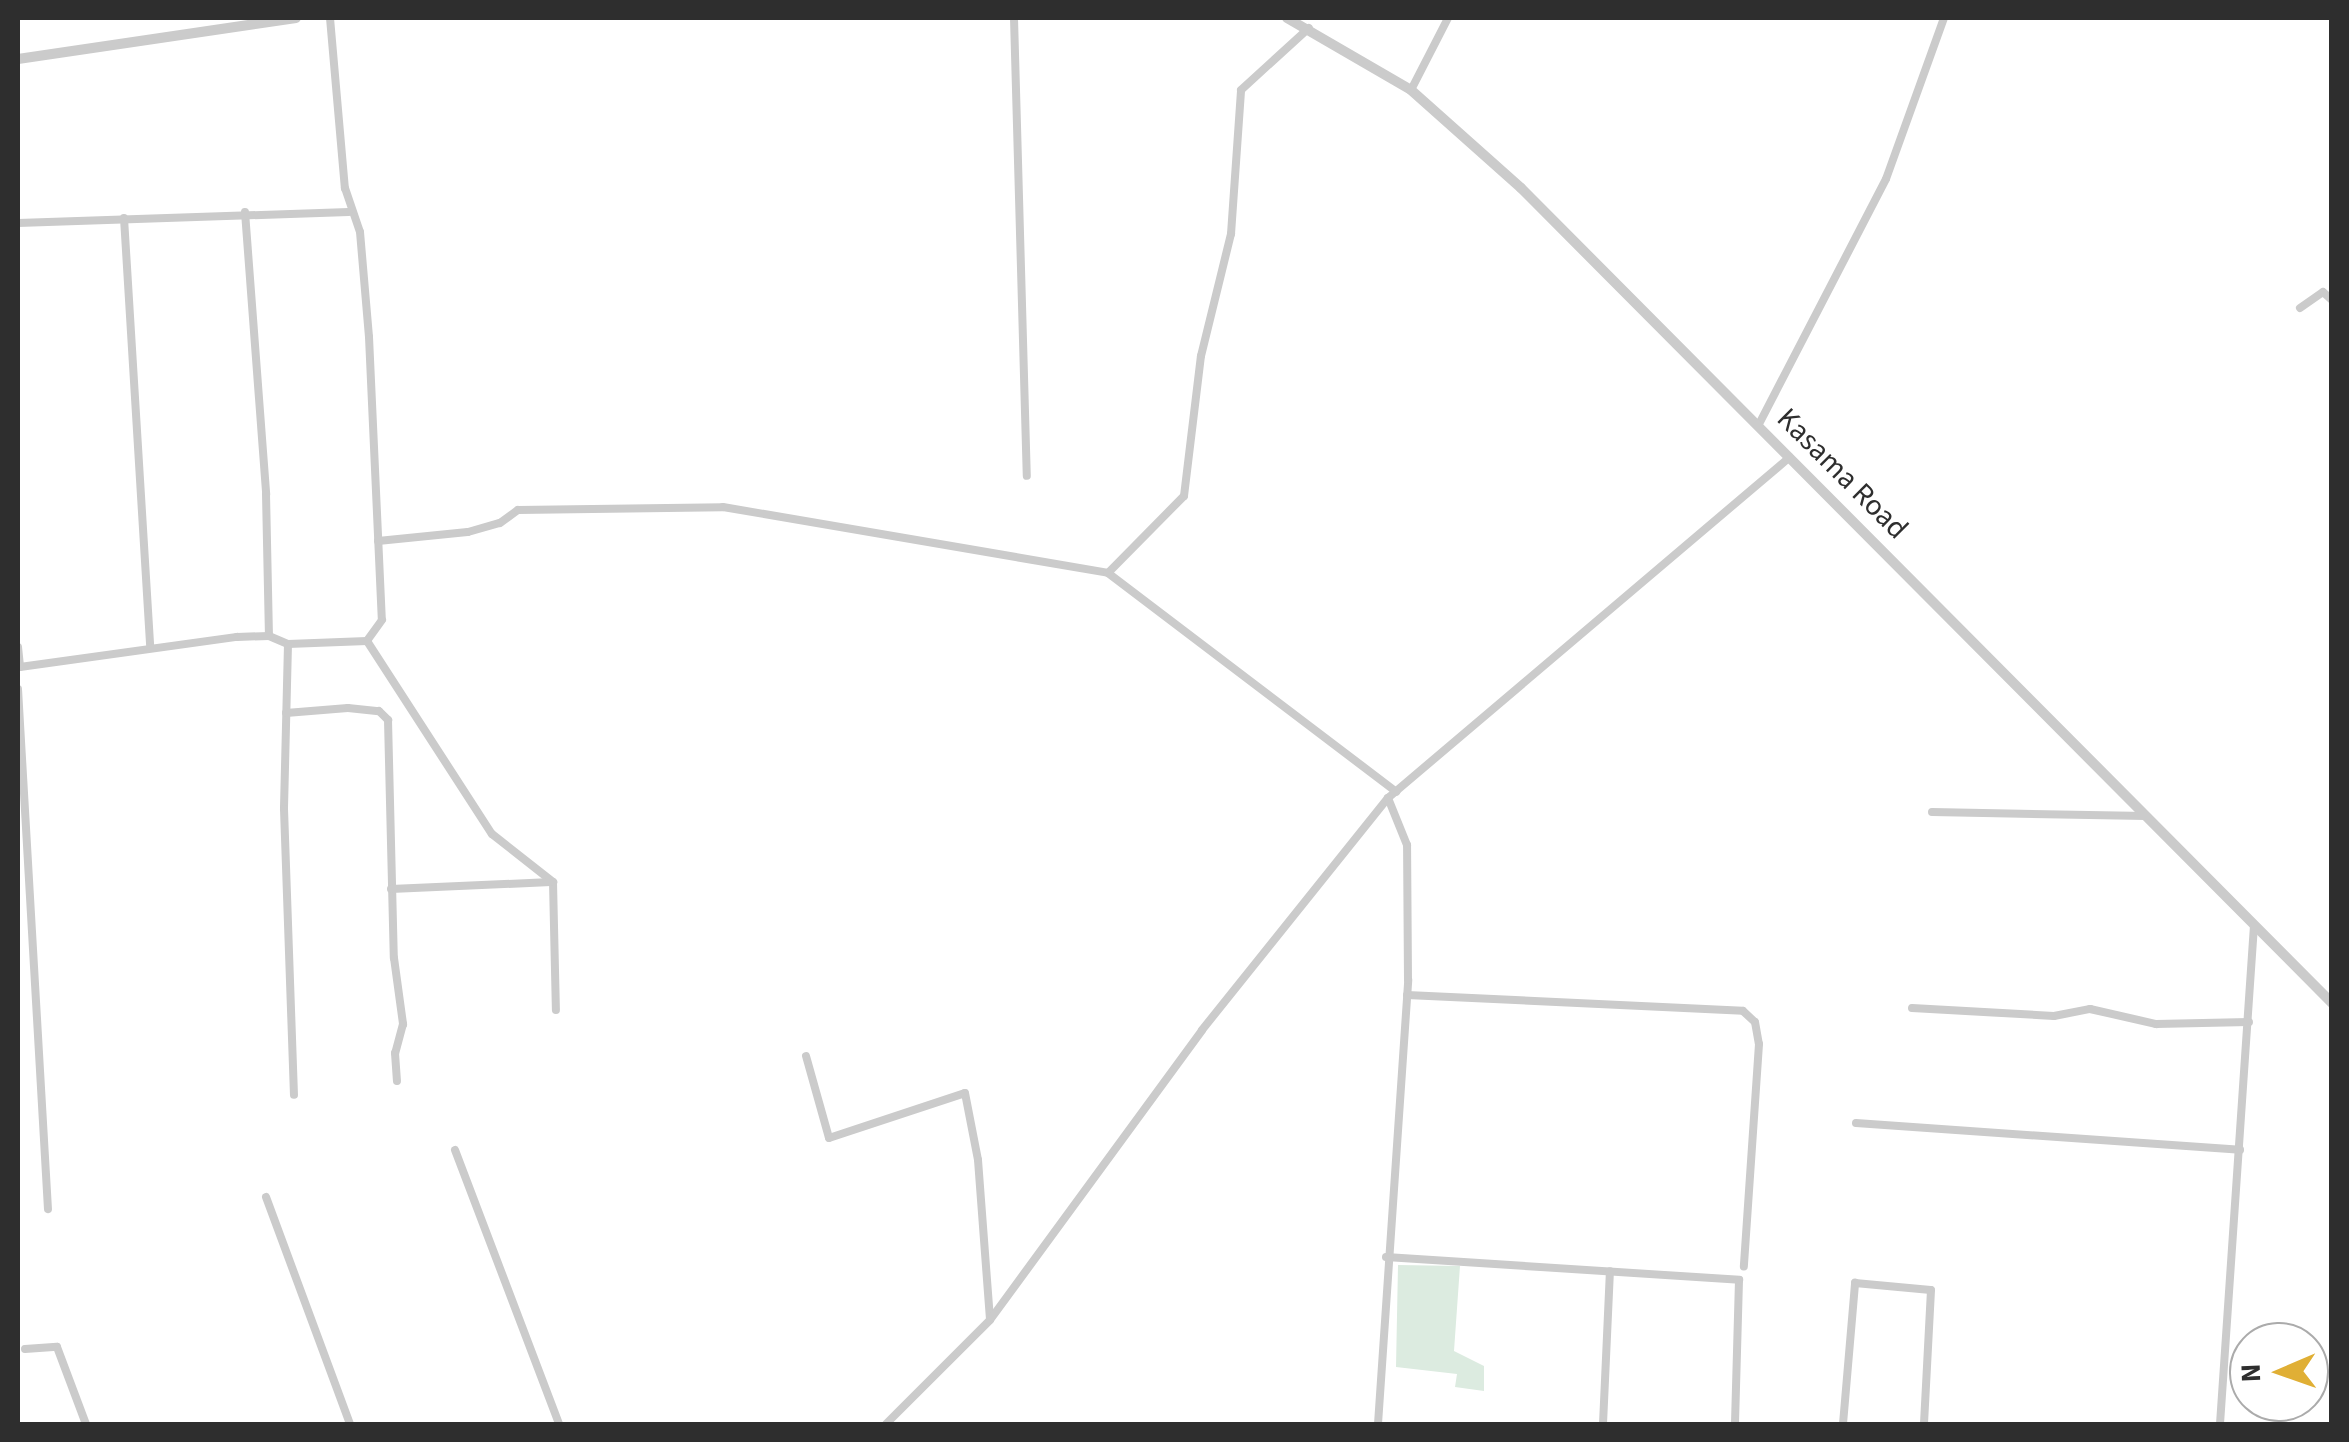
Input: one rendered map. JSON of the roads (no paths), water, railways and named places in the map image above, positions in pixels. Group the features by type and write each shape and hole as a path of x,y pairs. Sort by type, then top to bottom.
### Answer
{"street":[{"path":"18,59 296,18"},
{"path":"330,18 349,212 360,232 366,292 382,620 366,641"},
{"path":"1014,18 1028,476"},
{"name":"Kasama Road","path":"1287,18 1410,90 1520,188 2332,1003"},
{"path":"1410,90 1448,18"},
{"path":"1758,426 1886,179 1944,18"},
{"path":"1108,574 1184,496 1200,356 1231,234 1240,90 1308,28"},
{"path":"18,223 245,212 349,212"},
{"path":"245,212 266,494 269,636"},
{"path":"124,218 150,646"},
{"path":"2300,308 2323,292 2332,300"},
{"path":"886,1424 990,1320 1202,1030 1388,798 1790,458"},
{"path":"378,541 468,532 518,510 723,508 1108,574 1396,792"},
{"path":"18,648 19,667 150,646 269,636 288,644 366,641"},
{"path":"366,641 492,834 553,882"},
{"path":"288,644 294,1095"},
{"path":"18,689 48,1209"},
{"path":"286,712 348,708 379,711 388,720 391,889 403,1024 395,1054 397,1082"},
{"path":"1378,1424 1386,1257 1407,995 1407,845 1388,798"},
{"path":"1932,812 2146,816"},
{"path":"391,889 553,882"},
{"path":"553,882 556,1010"},
{"path":"2220,1424 2254,925"},
{"path":"1407,995 1743,1010 1755,1022 1758,1044 1744,1266"},
{"path":"1912,1008 2054,1016 2090,1009 2156,1024 2250,1022"},
{"path":"806,1056 829,1138 964,1093 978,1160 990,1320"},
{"path":"1856,1123 2240,1150"},
{"path":"455,1150 559,1424"},
{"path":"266,1197 350,1424"},
{"path":"1386,1257 1739,1280 1735,1424"},
{"path":"1602,1424 1610,1271"},
{"path":"1843,1424 1855,1283 1931,1290 1924,1424"},
{"path":"25,1349 57,1347 86,1424"}]}
